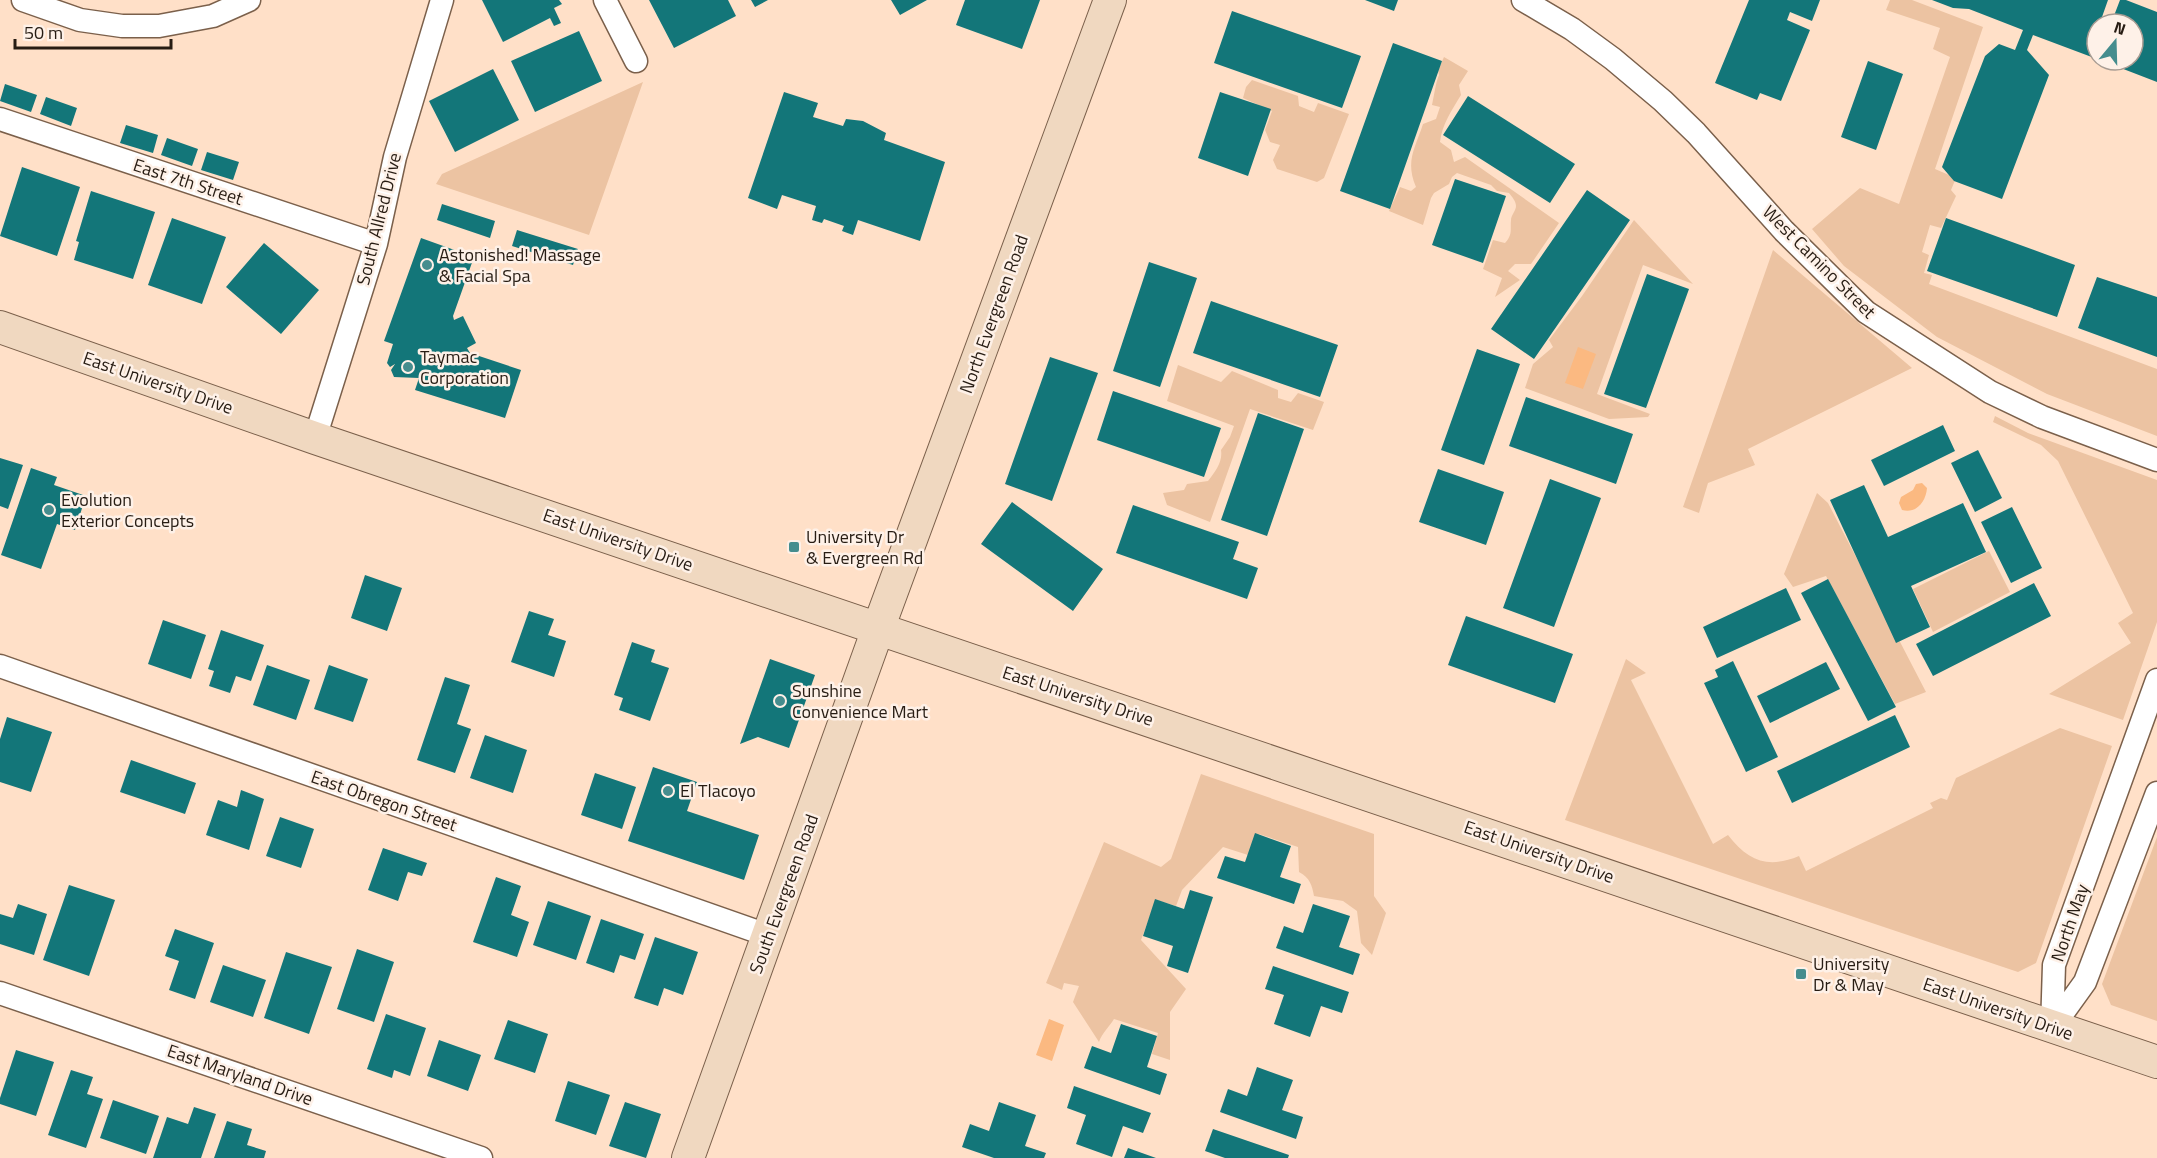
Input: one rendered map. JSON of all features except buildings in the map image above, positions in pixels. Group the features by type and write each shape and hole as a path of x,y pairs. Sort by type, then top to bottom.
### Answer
{"main road":[{"name":"North Evergreen Road","path":"878,629 1110,0"},
{"name":"East University Drive","path":"0,327 315,438 2157,1062"},
{"name":"South Evergreen Road","path":"688,1158 878,629"}],"street":[{"path":"23,0 80,20 122,27 159,26 213,16 249,0"},
{"name":"South Allred Drive","path":"315,438 376,244 395,157 442,0"},
{"path":"605,0 636,61"},
{"name":"West Camino Street","path":"1523,0 1572,29 1613,59 1663,101 1696,133 1784,231 1866,312 1990,392 2042,417 2157,460"},
{"name":"East 7th Street","path":"0,119 376,244"},
{"name":"East Obregon Street","path":"0,666 767,935"},
{"name":"North May","path":"2052,1028 2054,965 2157,680"},
{"name":"North May","path":"2052,1028 2085,982 2157,793"},
{"name":"East Maryland Drive","path":"0,993 481,1158"}],"shaded area":[{"path":"1890,0 1912,0 1983,27 1935,169 1956,178 1951,190 1956,196 1941,228 1930,225 1922,252 1929,255 1924,273 1932,275 1929,284 2157,369 2157,436 2047,394 1937,337 1844,266 1812,229 1860,188 1899,204 1950,57 1933,49 1940,28 1886,10"},
{"path":"1444,57 1468,71 1459,85 1461,95 1445,123 1440,142 1451,150 1454,162 1465,157 1559,223 1531,264 1515,264 1508,271 1520,280 1495,297 1502,278 1483,269 1493,240 1505,243 1508,240 1511,218 1516,206 1509,193 1497,191 1491,185 1457,173 1449,184 1434,193 1423,225 1389,211 1400,187 1411,191 1416,187 1411,170 1412,155 1423,124 1436,119 1440,107 1432,105 1439,75 1438,70"},
{"path":"1252,80 1298,96 1299,106 1314,112 1318,103 1349,114 1324,178 1317,182 1277,169 1273,160 1280,145 1270,142 1265,130 1272,111 1243,98 1246,87"},
{"path":"643,82 589,235 436,184 442,174"},
{"path":"1634,220 1693,284 1643,265 1597,394 1650,414 1648,417 1609,419 1525,388 1533,364 1553,347 1549,340"},
{"path":"1773,250 1912,368 1748,449 1755,465 1708,483 1699,513 1683,507"},
{"path":"1578,347 1596,354 1583,389 1565,383"},
{"path":"1178,365 1221,382 1232,371 1278,390 1278,398 1291,402 1298,393 1324,402 1313,430 1250,409 1210,522 1167,505 1163,493 1184,490 1187,484 1208,481 1218,467 1221,450 1234,426 1167,401"},
{"path":"1995,416 2028,433 2157,480 2157,622 2123,720 2049,694 2131,643 2118,623 2133,613 2058,461 2041,445 1993,422"},
{"path":"1922,483 1927,488 1922,502 1912,510 1902,510 1899,503 1901,497 1913,490 1916,484"},
{"path":"1817,493 1828,503 1926,692 1895,704 1826,576 1793,587 1784,574"},
{"path":"1989,551 2010,592 1933,632 1913,589"},
{"path":"1626,659 1646,673 1631,680 1713,844 1728,835 1743,851 1759,860 1778,862 1799,856 1806,871 1933,808 1930,803 1941,798 1947,800 1956,778 2060,728 2112,746 2036,963 2018,972 1565,820"},
{"path":"1201,774 1374,834 1374,896 1386,913 1372,955 1361,943 1357,911 1343,901 1314,896 1310,882 1299,872 1298,847 1259,834 1248,855 1223,847 1182,890 1176,906 1156,900 1141,940 1186,989 1170,1012 1170,1060 1152,1054 1158,1033 1114,1019 1099,1042 1073,1002 1079,986 1064,983 1062,990 1046,983 1104,842 1161,867 1171,859"},
{"path":"2157,837 2157,1021 2111,1005 2102,984"},
{"path":"1049,1019 1064,1025 1052,1061 1036,1055"}],"place":[{"name":"Astonished! Massage & Facial Spa","path":"427,265"},
{"name":"Taymac Corporation","path":"408,367"},
{"name":"Evolution Exterior Concepts","path":"49,510"},
{"name":"University Dr & Evergreen Rd","path":"794,547"},
{"name":"Sunshine Convenience Mart","path":"780,701"},
{"name":"El Tlacoyo","path":"668,791"},
{"name":"University Dr & May","path":"1801,974"}]}
